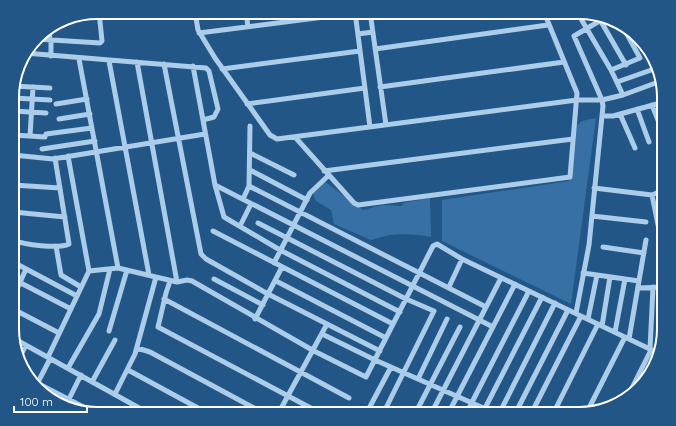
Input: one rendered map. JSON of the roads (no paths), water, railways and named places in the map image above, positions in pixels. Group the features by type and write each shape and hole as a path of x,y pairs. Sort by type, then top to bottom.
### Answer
{"street":[{"path":"44,40 100,43 102,41 100,19"},
{"path":"196,19 199,33 222,69 274,138 295,138 577,100 602,100 622,95 656,83"},
{"path":"247,19 248,27"},
{"path":"199,33 305,19"},
{"path":"356,19 370,127"},
{"path":"371,19 386,125"},
{"path":"295,138 354,203 360,205 568,177 571,174 577,93 546,19"},
{"path":"581,19 611,70 622,95"},
{"path":"534,407 579,315 592,216 602,116 602,100 574,37 587,30 598,22"},
{"path":"603,23 626,65"},
{"path":"375,49 548,25"},
{"path":"358,34 373,32"},
{"path":"50,34 51,53"},
{"path":"611,70 626,65 640,57 628,36"},
{"path":"222,69 360,51"},
{"path":"32,53 51,53 79,59 206,68 209,71 218,109 214,117 203,120"},
{"path":"79,59 118,268"},
{"path":"109,61 148,276"},
{"path":"137,62 177,282"},
{"path":"380,88 564,62"},
{"path":"164,64 200,254 206,259 268,294 380,351"},
{"path":"194,66 205,134 215,185 223,215 280,250 400,312"},
{"path":"617,82 652,70"},
{"path":"20,86 50,88"},
{"path":"30,136 33,87"},
{"path":"247,104 365,88"},
{"path":"19,98 50,100"},
{"path":"56,104 87,99"},
{"path":"602,116 620,114 657,104"},
{"path":"652,105 657,118"},
{"path":"637,109 649,142"},
{"path":"19,111 46,113"},
{"path":"59,119 90,114"},
{"path":"620,114 635,148"},
{"path":"242,199 249,186 250,126"},
{"path":"19,135 45,137 46,134 92,128"},
{"path":"19,156 39,159 55,158 205,134"},
{"path":"324,171 573,139"},
{"path":"42,149 95,141"},
{"path":"250,153 294,175"},
{"path":"39,381 59,333 89,271 68,156"},
{"path":"19,241 56,246 69,244 55,158"},
{"path":"250,170 307,200"},
{"path":"274,263 307,200 318,183 329,175"},
{"path":"19,185 60,188"},
{"path":"215,185 493,327"},
{"path":"249,186 486,307"},
{"path":"594,188 652,195 657,193"},
{"path":"652,195 657,220"},
{"path":"240,226 251,204"},
{"path":"19,213 65,217"},
{"path":"592,216 646,222"},
{"path":"258,223 406,299 435,312 387,407"},
{"path":"213,231 393,324"},
{"path":"590,406 627,338 638,288 646,240"},
{"path":"89,271 118,268 170,281 177,282 187,280 314,351 366,377 435,244 462,259 654,351"},
{"path":"56,246 61,275 81,287"},
{"path":"603,247 644,253"},
{"path":"449,287 462,259"},
{"path":"19,265 77,296"},
{"path":"255,319 282,267"},
{"path":"26,269 20,282 71,309"},
{"path":"68,368 99,314 110,269"},
{"path":"110,330 127,270"},
{"path":"584,273 639,281"},
{"path":"588,319 597,275"},
{"path":"115,394 128,370 137,348 156,277"},
{"path":"557,407 600,325 610,277"},
{"path":"214,278 262,305"},
{"path":"435,407 501,278"},
{"path":"615,332 625,279"},
{"path":"170,281 164,299 158,327 309,407"},
{"path":"276,281 386,338"},
{"path":"452,407 515,284"},
{"path":"632,387 650,349 653,287"},
{"path":"638,288 657,287"},
{"path":"470,407 529,291"},
{"path":"486,407 542,297"},
{"path":"164,299 349,398"},
{"path":"502,407 555,304"},
{"path":"519,407 568,310"},
{"path":"19,312 59,333"},
{"path":"418,379 447,320"},
{"path":"282,407 328,324"},
{"path":"418,407 460,327"},
{"path":"322,334 375,360 483,407"},
{"path":"92,382 115,340"},
{"path":"20,342 138,407"},
{"path":"23,352 26,345"},
{"path":"137,348 150,352 252,407"},
{"path":"370,407 391,367"},
{"path":"128,370 196,407"},
{"path":"67,401 81,375"},
{"path":"50,392 62,399"}]}
